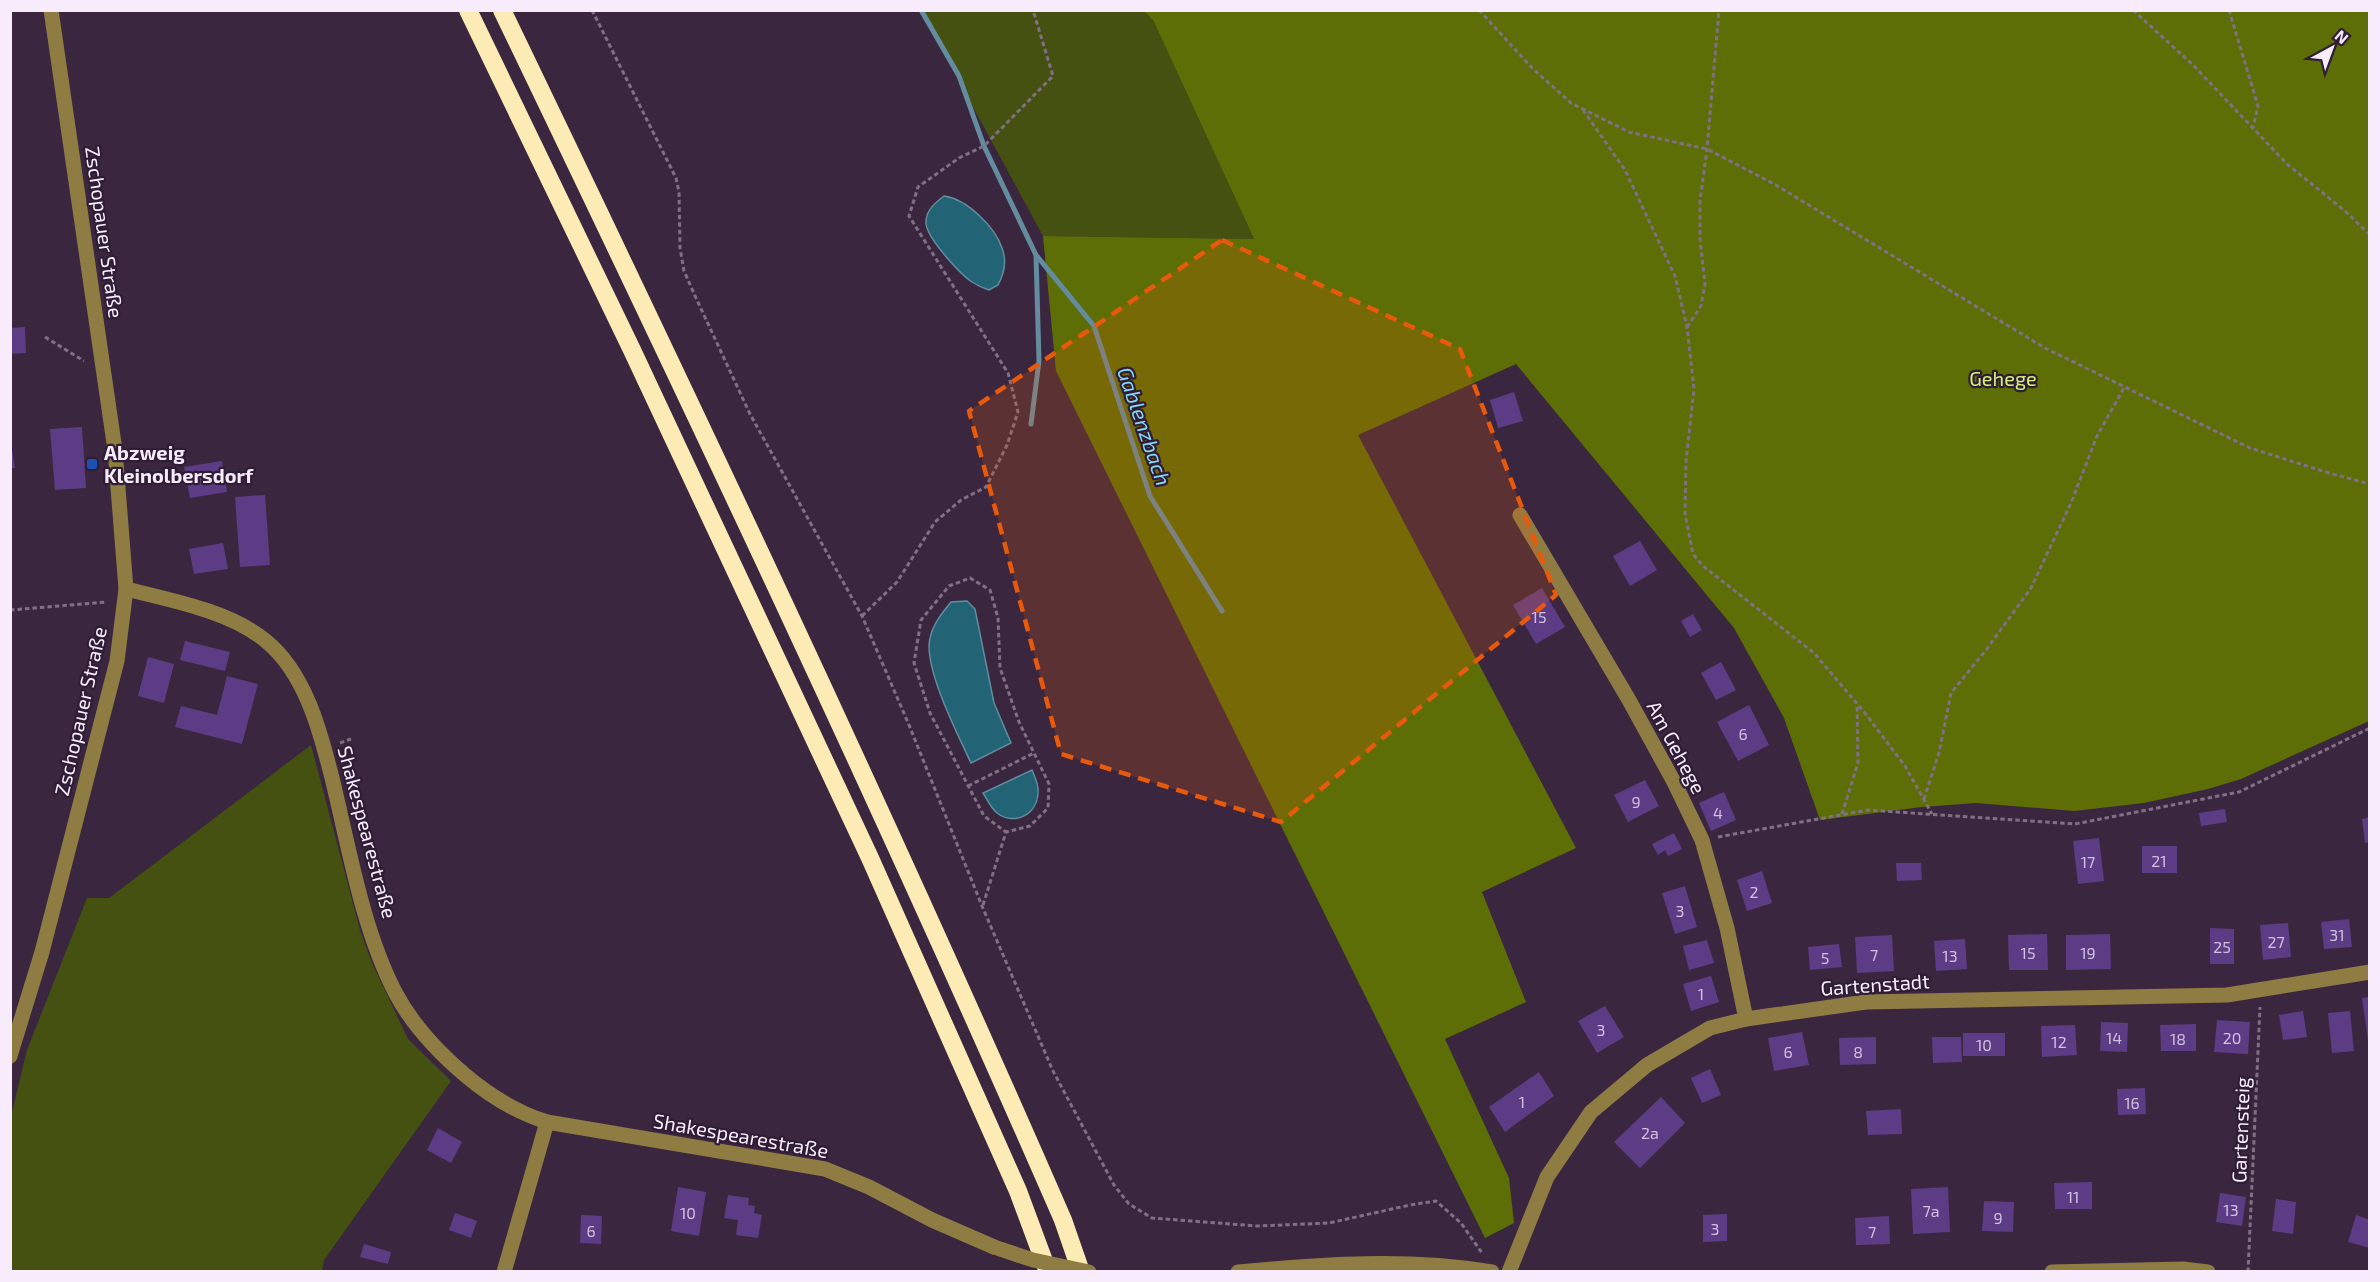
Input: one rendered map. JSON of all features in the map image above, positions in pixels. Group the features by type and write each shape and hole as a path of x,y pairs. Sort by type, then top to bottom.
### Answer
{"highway":[{"path":"468,10 632,350 870,858 1018,1191 1048,1272"},
{"path":"502,10 671,360 903,856 1058,1209 1081,1272"}],"street":[{"name":"Zschopauer Straße","path":"10,1056 42,952 117,661 125,595 115,450 51,10"},
{"name":"Am Gehege","path":"1521,516 1629,700 1674,782 1701,840 1727,928 1746,1019"},
{"name":"Shakespearestraße","path":"125,595 178,602 238,623 254,632 280,655 299,684 314,716 370,925 395,993 413,1019 451,1063 500,1101 522,1114 547,1122 825,1169 869,1187 932,1220 994,1247 1033,1260 1089,1272"},
{"name":"Gartenstadt","path":"1509,1272 1547,1177 1591,1112 1647,1065 1710,1028 1746,1019 1866,1002 2186,996 2258,990 2370,972"},
{"path":"504,1272 547,1122"},
{"path":"1238,1272 1358,1262 1458,1266 1489,1271"},
{"path":"2052,1272 2183,1269 2208,1272"}],"path":[{"path":"592,10 676,178 679,192 680,248 684,271 750,414 862,616 1053,1071 1114,1185 1129,1204 1152,1218 1257,1226 1329,1223 1410,1204 1436,1201 1461,1223 1482,1254 1489,1271"},
{"path":"862,616 897,582 934,522 961,500 986,487 1007,445 1018,412 1008,373 909,216 918,187 959,158 984,146 1053,76 1033,10"},
{"path":"1479,10 1533,69 1571,103 1629,132 1707,149 1784,190 2045,348 2250,447 2370,484"},
{"path":"1483,15 1487,10"},
{"path":"1687,327 1701,306 1705,284 1700,240 1700,201 1707,149 1719,10"},
{"path":"2133,10 2193,65 2287,164 2345,211 2370,235"},
{"path":"2229,10 2258,106 2253,128"},
{"path":"1582,108 1625,170 1675,276 1687,327 1694,389 1686,461 1685,514 1693,554 1703,566 1814,653 1857,703 1905,766 1932,814"},
{"path":"45,337 105,373"},
{"path":"1924,799 1939,753 1951,693 2031,588 2071,503 2097,436 2125,386"},
{"path":"970,578 990,590 998,618 1000,668 1018,722 1049,784 1048,808 1030,826 1006,832 984,816 930,713 914,663 921,620 949,586 970,578"},
{"path":"10,609 125,595"},
{"path":"1842,814 1858,764 1857,703"},
{"path":"1701,840 1868,810 2075,824 2239,792 2370,728"},
{"path":"968,786 1035,753"},
{"path":"982,906 1006,832"},
{"name":"Gartensteig","path":"2248,1272 2260,1008 2258,990"}],"highlighted area":[{"path":"1222,240 1460,349 1556,595 1281,822 1061,754 969,411"}],"green space":[{"path":"921,11 1144,11 1153,20 1254,239 1043,236"},
{"name":"Gehege","path":"1144,11 2369,11 2369,721 2241,779 2144,803 2074,811 1976,803 1922,807 1820,820 1784,718 1734,628 1516,364 1358,435 1576,848 1482,892 1526,1002 1445,1039 1509,1178 1514,1223 1485,1238 1056,371 1043,236 1254,239 1153,20"},
{"path":"311,745 360,930 372,963 408,1039 451,1081 324,1260 322,1271 11,1271 11,1116 27,1050 87,898 109,898"}],"water":[{"path":"944,196 962,202 971,208 987,223 998,240 1004,253 1004,267 998,285 989,290 972,282 960,271 937,245 927,228 926,218 929,210"},
{"path":"967,601 975,609 994,703 1011,743 971,763 936,683 929,651 931,633 944,610 951,602"},
{"path":"1032,770 1038,790 1034,807 1024,816 1017,818 1004,817 997,813 983,793"}],"building":[{"path":"25,327 26,353 10,354 10,328"},
{"path":"1514,392 1523,421 1498,428 1490,400"},
{"path":"82,427 86,488 55,490 50,429"},
{"path":"10,438 15,468 10,468"},
{"path":"222,461 227,492 190,498 184,467"},
{"path":"265,495 270,565 240,567 235,497"},
{"path":"1640,541 1657,570 1630,586 1613,556"},
{"path":"223,543 228,569 194,574 189,549"},
{"path":"1542,588 1565,627 1536,644 1513,605"},
{"path":"1693,614 1702,630 1690,637 1681,621"},
{"path":"185,641 230,652 225,671 180,660"},
{"path":"148,657 174,664 164,703 138,696"},
{"path":"1721,662 1736,690 1716,700 1701,673"},
{"path":"227,676 258,684 242,744 175,727 181,706 217,715"},
{"path":"1749,705 1769,745 1738,761 1717,722"},
{"path":"1645,780 1659,806 1628,822 1614,795"},
{"path":"1724,792 1736,820 1711,831 1699,803"},
{"path":"2225,809 2227,822 2201,826 2199,813"},
{"path":"2370,817 2370,842 2365,843 2362,819"},
{"path":"1674,833 1682,849 1668,856 1665,850 1658,855 1652,844"},
{"path":"2099,838 2104,881 2078,884 2073,841"},
{"path":"2142,846 2177,846 2177,873 2142,873"},
{"path":"1896,863 1921,863 1922,880 1897,881"},
{"path":"1762,871 1772,903 1747,911 1737,880"},
{"path":"1685,886 1697,927 1675,934 1662,893"},
{"path":"2349,919 2352,947 2324,949 2321,922"},
{"path":"2288,923 2291,957 2263,960 2260,925"},
{"path":"2210,928 2234,929 2234,964 2210,964"},
{"path":"2047,934 2048,970 2009,970 2008,935"},
{"path":"2110,934 2111,969 2066,970 2066,935"},
{"path":"1892,935 1894,971 1857,973 1855,937"},
{"path":"1965,939 1967,969 1936,971 1934,941"},
{"path":"1707,940 1714,963 1689,970 1683,946"},
{"path":"1839,944 1842,967 1810,970 1808,947"},
{"path":"1711,976 1719,1002 1691,1011 1683,984"},
{"path":"2370,997 2370,1041 2368,1041 2362,998"},
{"path":"1605,1006 1624,1037 1597,1053 1578,1021"},
{"path":"2303,1011 2307,1037 2283,1040 2279,1015"},
{"path":"2350,1011 2354,1051 2332,1053 2328,1013"},
{"path":"2217,1020 2250,1022 2248,1054 2214,1052"},
{"path":"2101,1022 2128,1023 2127,1052 2100,1051"},
{"path":"2196,1024 2196,1051 2161,1051 2160,1025"},
{"path":"2075,1025 2077,1055 2042,1057 2041,1026"},
{"path":"1802,1032 1809,1065 1774,1071 1768,1038"},
{"path":"1963,1033 2005,1033 2005,1056 1963,1056"},
{"path":"1876,1037 1876,1064 1840,1065 1839,1038"},
{"path":"1932,1037 1961,1037 1962,1062 1933,1063"},
{"path":"1710,1069 1721,1095 1702,1103 1691,1078"},
{"path":"1539,1072 1554,1096 1505,1132 1489,1107"},
{"path":"2145,1088 2146,1114 2118,1115 2117,1089"},
{"path":"1661,1097 1685,1123 1640,1168 1614,1142"},
{"path":"1901,1109 1902,1134 1868,1135 1866,1111"},
{"path":"438,1128 462,1142 451,1163 427,1150"},
{"path":"2092,1182 2092,1209 2055,1209 2054,1183"},
{"path":"678,1187 706,1192 699,1236 671,1231"},
{"path":"1948,1187 1950,1232 1913,1234 1911,1189"},
{"path":"2220,1193 2246,1197 2242,1226 2216,1222"},
{"path":"728,1195 749,1198 748,1205 755,1206 754,1213 762,1215 758,1238 736,1235 738,1220 724,1218"},
{"path":"2276,1199 2296,1202 2293,1234 2272,1231"},
{"path":"1984,1201 2014,1202 2013,1232 1982,1231"},
{"path":"455,1213 477,1221 471,1238 449,1230"},
{"path":"1727,1214 1727,1241 1703,1242 1703,1215"},
{"path":"581,1215 602,1216 601,1244 580,1243"},
{"path":"2356,1215 2370,1220 2370,1248 2348,1242"},
{"path":"1889,1216 1890,1244 1856,1245 1855,1218"},
{"path":"364,1244 391,1252 388,1264 360,1257"}],"waterway":[{"name":"Gablenzbach","path":"921,10 959,76 984,146 1036,255 1094,326 1150,496 1222,611"},
{"name":"Gablenzbach","path":"1031,424 1039,361 1036,255"}],"place":[{"name":"Abzweig Kleinolbersdorf","path":"92,464"}]}
